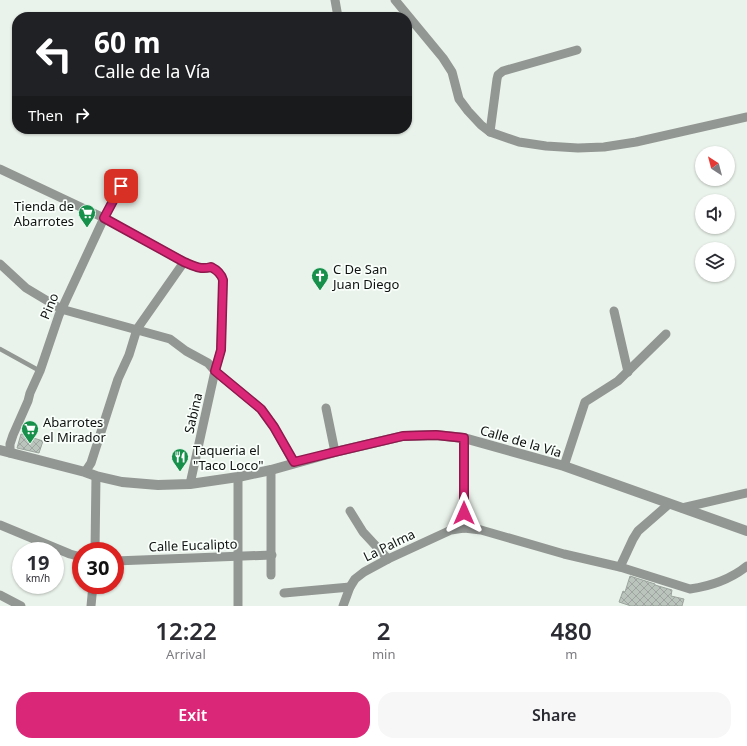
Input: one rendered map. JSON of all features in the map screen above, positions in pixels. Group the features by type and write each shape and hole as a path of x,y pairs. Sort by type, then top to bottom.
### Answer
{"street":[{"path":"336,0 337,12"},
{"path":"395,0 405,12"},
{"path":"412,21 443,58 452,72 459,99 468,111 490,132 519,142 546,146 578,148 604,147 636,142 747,117"},
{"path":"490,132 498,75 503,71 576,50"},
{"path":"0,169 104,218 184,262 137,329 129,355 118,379 91,463 85,472"},
{"name":"Pino","path":"3,453 10,444 28,401 61,309 104,218 127,175"},
{"name":"Sabina","path":"184,262 197,268 205,269 211,267 222,275 223,280 221,350 190,484"},
{"path":"0,264 26,288 61,309 170,339 186,351 208,363 215,371 261,409 274,427 294,462"},
{"path":"614,311 628,372"},
{"path":"564,466 586,402 618,381 666,334"},
{"path":"326,408 335,452"},
{"name":"Calle de la Vía","path":"3,453 122,482 158,485 190,484 272,470 294,462 403,436 436,435 464,438 564,466 747,531"},
{"path":"464,438 464,528 481,530 690,589 700,588 722,581 733,576 747,566"},
{"path":"272,470 272,575"},
{"path":"95,542 96,476"},
{"path":"238,477 238,606"},
{"path":"682,508 747,493"},
{"path":"620,568 638,531 669,504"},
{"path":"350,512 363,532 388,559"},
{"path":"0,525 72,555"},
{"name":"La Palma","path":"343,606 350,587 355,579 364,572 388,559 451,530 464,528"},
{"name":"Calle Eucalipto","path":"124,561 272,555"},
{"path":"284,593 350,587"},
{"path":"91,606 92,594"},
{"path":"0,595 21,606"}],"lane":[{"path":"0,349 40,371"}],"building":[{"name":"Abarrotes el Mirador","path":"21,434 43,441 39,453 17,448"},
{"path":"630,576 672,590 671,596 684,599 682,606 631,606 619,602 623,591 625,592"}],"place":[{"name":"Tienda de Abarrotes","path":"87,228"},
{"name":"C De San Juan Diego","path":"320,291"},
{"name":"Abarrotes el Mirador","path":"30,444"},
{"name":"Taqueria el \"Taco Loco\"","path":"180,472"}],"route":[{"path":"121,186 104,218 184,262 197,268 205,269 211,267 222,275 221,350 215,371 261,409 274,427 294,462 403,436 436,435 464,438 464,513"}]}
